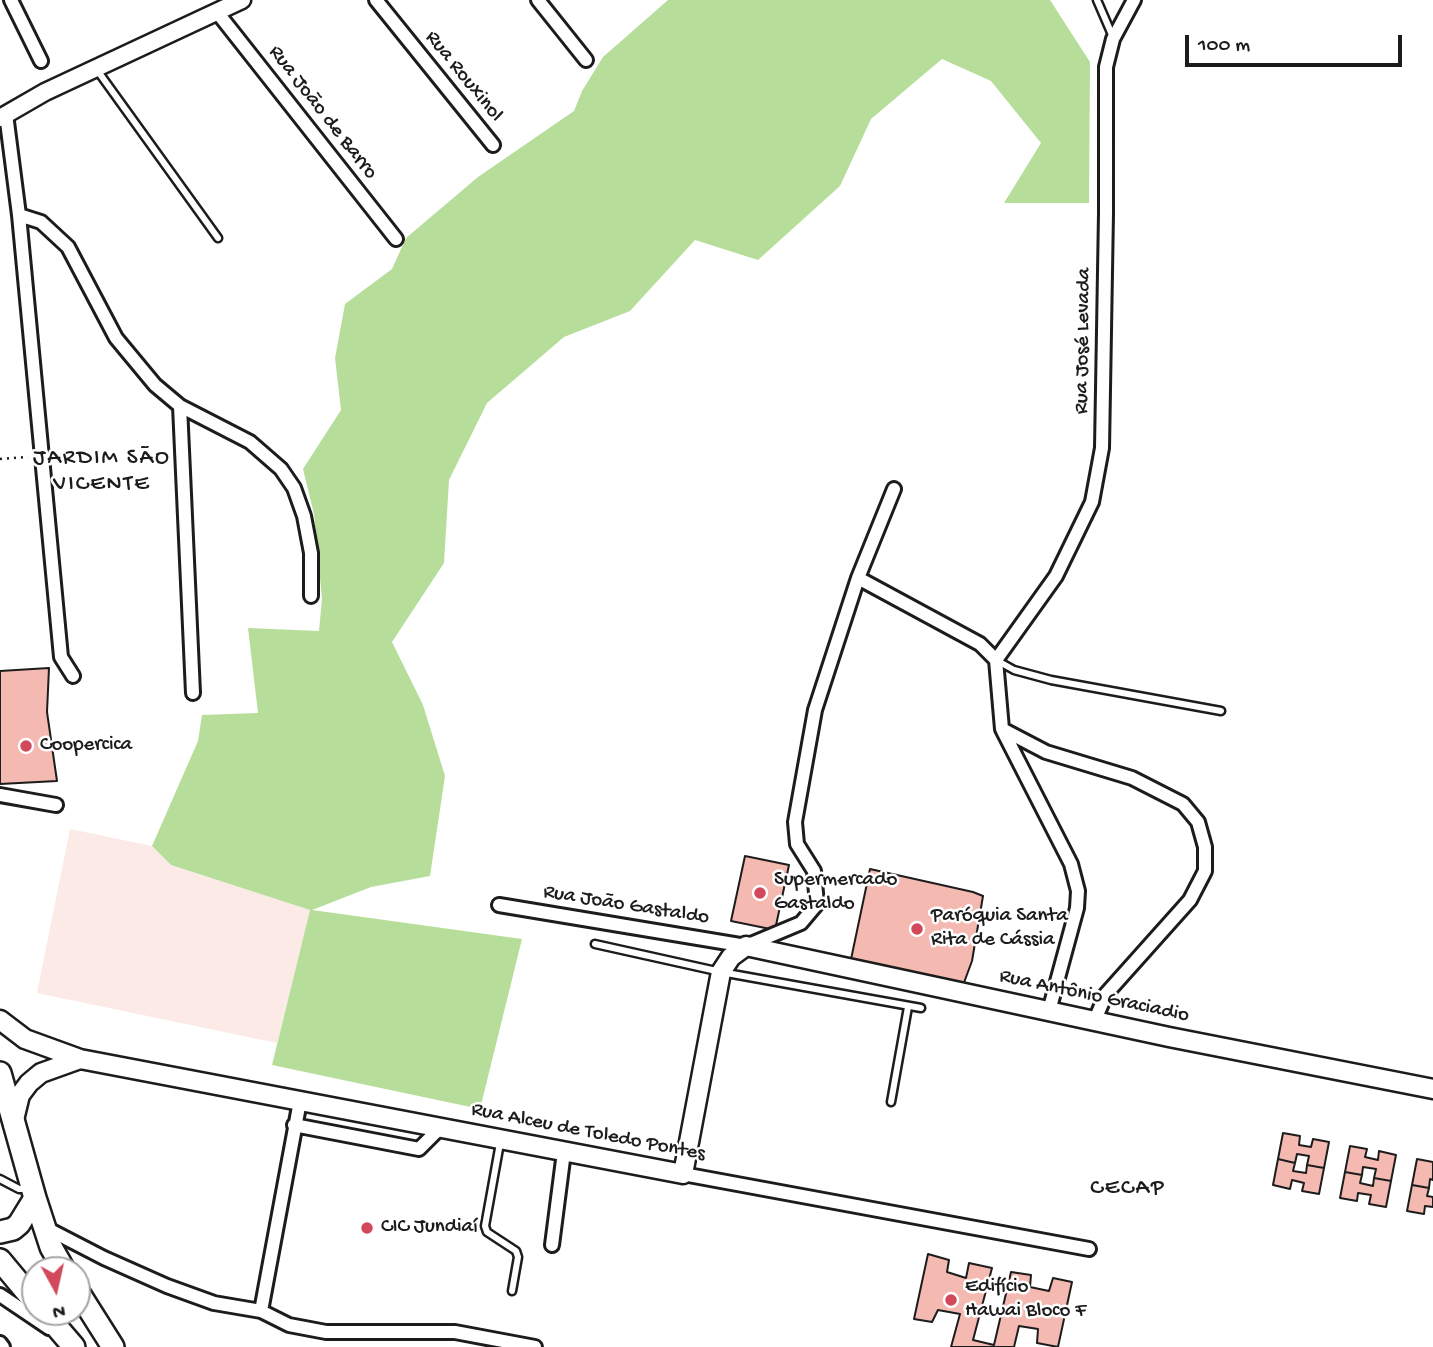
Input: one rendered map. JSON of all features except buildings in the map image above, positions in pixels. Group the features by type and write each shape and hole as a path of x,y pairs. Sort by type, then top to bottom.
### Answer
{"main road":[{"path":"683,1174 721,972 730,957 746,946"},
{"name":"Rua Antônio Graciadio","path":"746,946 1433,1089"},
{"name":"Rua Alceu de Toledo Pontes","path":"0,1020 25,1039 80,1059 683,1174"},
{"path":"13,1125 20,1095 29,1083 41,1073 80,1059"},
{"path":"0,1073 44,1227 56,1256"},
{"path":"0,1232 13,1229 19,1224 34,1193"},
{"path":"0,1260 21,1298"},
{"path":"91,1312 113,1347"},
{"path":"56,1326 73,1345"}],"street":[{"path":"11,0 41,61"},
{"path":"73,676 61,657 19,215 3,116 242,0"},
{"name":"Rua Rouxinol","path":"376,0 493,145"},
{"path":"538,0 586,60"},
{"name":"Rua José Levada","path":"996,660 1056,576 1092,502 1102,447 1106,67 1114,38 1134,0"},
{"name":"Rua João de Barro","path":"217,12 396,239"},
{"path":"19,215 41,222 68,247 116,338 155,385 180,406 250,442 281,469 294,488 304,516 311,553 311,596"},
{"path":"180,406 193,693"},
{"path":"746,946 801,923 817,904 814,872 797,844 795,822 815,710 859,578 894,489"},
{"path":"859,578 980,645 996,660 1002,729 1071,864 1078,891 1077,908 1049,1011"},
{"path":"1002,729 1046,752 1132,778 1183,804 1198,822 1206,847 1205,871 1189,900 1106,994 1095,1020"},
{"path":"0,795 56,805"},
{"name":"Rua João Gastaldo","path":"499,905 746,946"},
{"path":"261,1311 300,1101"},
{"path":"295,1125 419,1149 440,1128"},
{"path":"552,1245 564,1152"},
{"name":"Rua Alceu de Toledo Pontes","path":"683,1174 1089,1249"},
{"path":"44,1227 167,1286 214,1303 261,1311 289,1325 326,1332 455,1332 535,1347"},
{"path":"0,1295 21,1302"},
{"path":"0,1307 21,1304"},
{"path":"51,1326 73,1345"}],"lane":[{"path":"1097,0 1114,38"},
{"path":"96,69 218,238"},
{"path":"996,660 1014,670 1051,680 1221,711"},
{"path":"596,944 721,972 921,1008"},
{"path":"891,1102 908,1007"},
{"path":"500,1140 485,1226 487,1231 516,1251 518,1257 512,1290"},
{"path":"0,1179 34,1193"}],"path":[{"path":"0,459 42,456"}],"shaded area":[{"path":"70,829 152,846 171,865 310,910 277,1043 37,993"}],"green space":[{"path":"668,0 1050,0 1090,62 1089,203 1004,203 1041,143 991,81 942,59 871,119 840,186 758,260 695,240 630,311 564,337 487,403 449,480 444,563 392,642 423,705 445,776 430,876 371,887 312,910 522,939 480,1109 272,1065 310,910 171,865 152,846 198,741 202,715 258,713 248,628 319,631 322,599 314,514 303,469 341,410 335,358 345,304 392,269 406,238 478,177 574,111 582,91 603,57"}],"place":[{"name":"Coopercica","path":"26,746"},
{"name":"Supermercado Gastaldo","path":"760,893"},
{"name":"Paróquia Santa Rita de Cássia","path":"917,929"},
{"name":"CIC Jundiaí","path":"367,1228"},
{"name":"Edifício Hawai Bloco F","path":"951,1300"}],"district":[{"name":"JARDIM SÃO VICENTE","path":"102,472"},
{"name":"CECAP","path":"1128,1189"}]}
